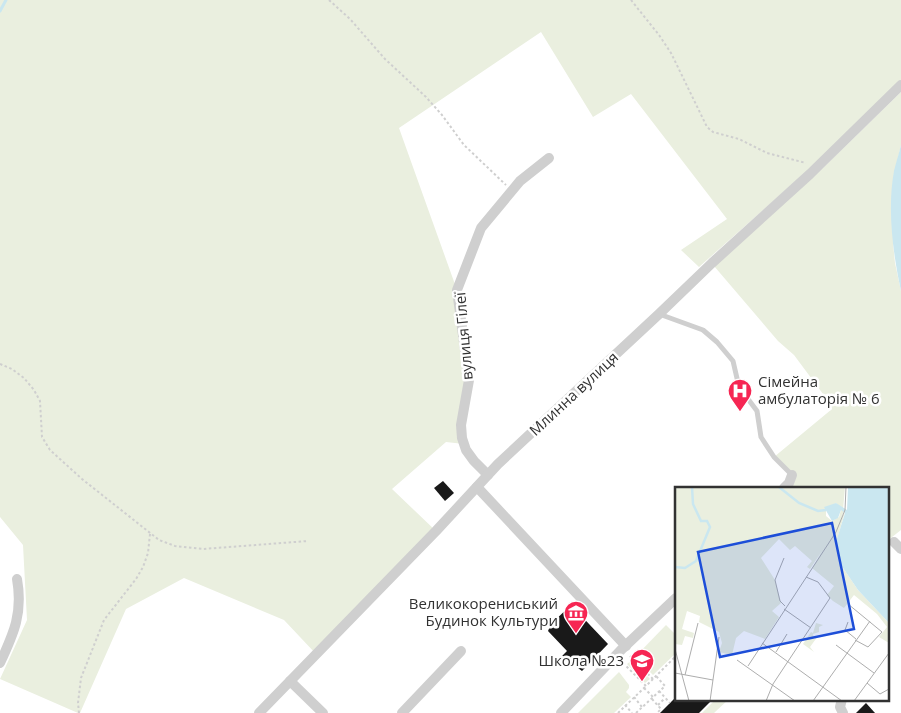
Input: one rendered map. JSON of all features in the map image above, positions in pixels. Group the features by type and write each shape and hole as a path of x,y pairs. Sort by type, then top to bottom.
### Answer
{"street":[{"name":"Млинна вулиця","path":"258,713 436,531 477,486 712,263 818,166 901,85"},
{"name":"вулиця Гілеї","path":"488,476 466,450 462,438 461,425 469,380 457,290 481,228 510,191 549,158"},
{"path":"477,486 622,650"},
{"path":"0,663 18,617 19,592 17,578"},
{"path":"561,713 675,599"},
{"path":"402,713 461,651"},
{"path":"290,681 322,713"},
{"path":"842,700 840,707 843,713"}],"lane":[{"path":"660,314 703,330 728,354 733,361 739,387 757,411 761,437 788,482"}],"path":[{"path":"329,0 350,19 385,59 426,97 464,145 510,191"},
{"path":"631,0 671,53 707,127 713,132 739,139 767,153 818,166"},
{"path":"0,364 18,374 34,390 40,401 42,437 50,450 82,479 150,534 175,546 203,549 308,541"},
{"path":"79,713 78,703 81,678 104,620 143,567 148,554 150,534"},
{"path":"622,650 653,679"},
{"path":"622,650 661,709 657,713"},
{"path":"618,713 675,657"},
{"path":"625,705 634,713 665,686 655,676"},
{"path":"659,691 670,703"},
{"path":"634,697 642,707"},
{"path":"658,705 665,698"}],"green space":[{"path":"0,0 901,0 901,80 817,162 699,267 681,250 727,219 631,94 593,117 541,32 399,128 457,290 468,370 464,444 446,442 392,489 436,531 316,654 284,620 184,578 126,609 80,713 78,713 0,679 27,620 23,545 0,517"},
{"path":"901,92 901,145 897,163 893,243 901,291 901,530 888,540 888,487 792,487 789,483 792,475 774,457 832,409 829,402 794,355 778,341 714,266 824,167"},
{"path":"666,625 675,634 675,654 653,675 635,657"},
{"path":"632,660 650,679 645,683 627,664"},
{"path":"619,672 629,685 626,692 631,697 614,713 578,713"},
{"path":"715,700 728,700 714,713 702,713"}],"water":[{"path":"901,145 901,291 893,247 891,201 894,171"}],"building":[{"path":"443,481 454,493 445,501 434,488"},
{"path":"571,605 608,644 582,671 562,656 567,651 548,631 551,624"},
{"path":"674,699 712,700 699,713 660,713"},
{"path":"866,703 875,713 856,713"}],"waterway":[{"path":"0,11 6,0"}],"place":[{"name":"Сімейна амбулаторія № 6","path":"740,412"},
{"name":"Великокорениський Будинок Культури","path":"576,634"},
{"name":"Школа №23","path":"642,682"}]}
